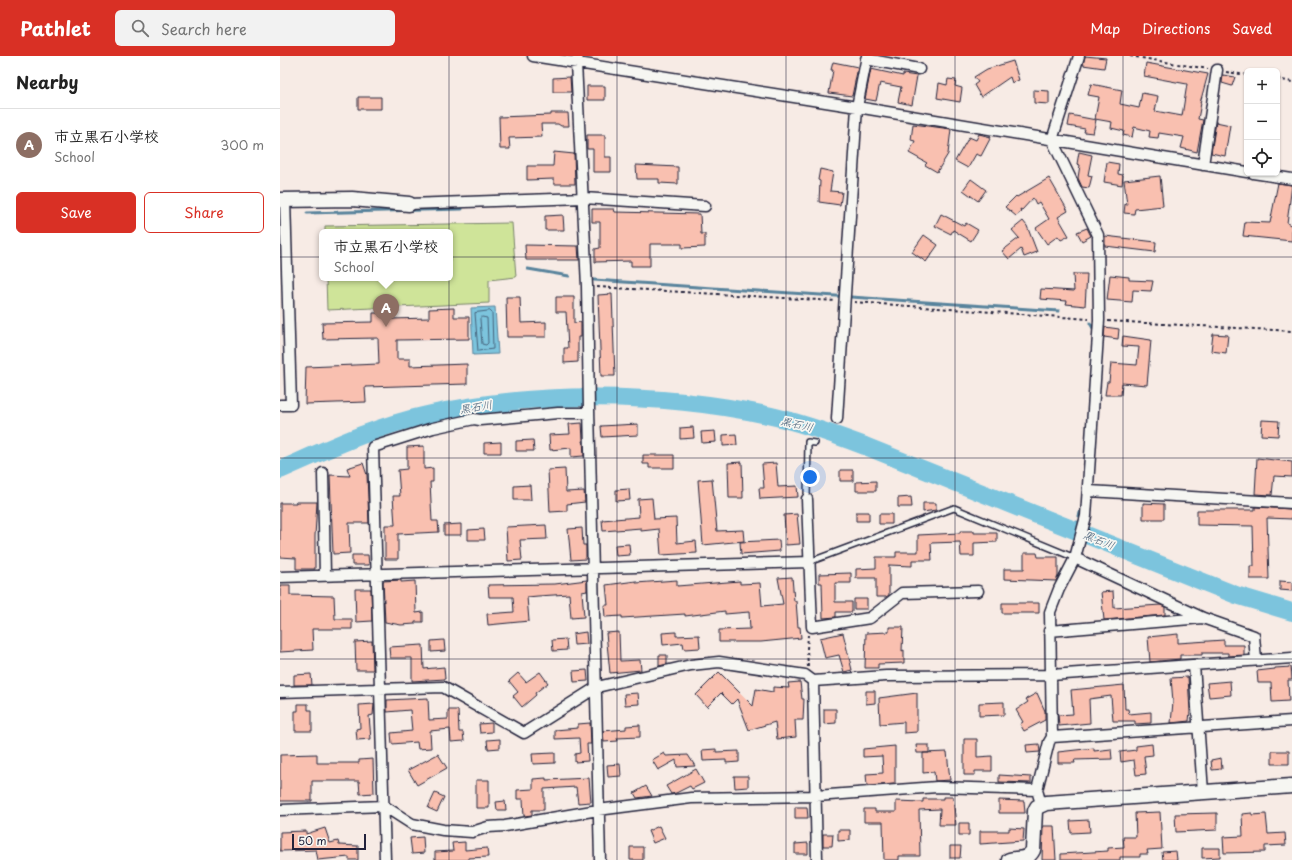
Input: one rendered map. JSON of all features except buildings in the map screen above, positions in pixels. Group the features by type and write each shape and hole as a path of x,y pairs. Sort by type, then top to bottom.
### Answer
{"street":[{"path":"533,56 577,60 1244,172"},
{"path":"1041,804 1037,790 1049,742 1052,738 1049,631 1050,612 1059,589 1075,558 1086,516 1099,320 1098,235 1052,140 1079,56"},
{"path":"837,419 857,107 867,57 919,69"},
{"path":"577,60 587,286 600,860"},
{"path":"1203,165 1217,70"},
{"path":"1272,176 1292,179"},
{"path":"280,405 291,405 282,200 352,199 409,204 584,198 705,206"},
{"path":"385,860 382,689 374,447 433,428 474,419 480,420 589,411"},
{"path":"323,474 325,575"},
{"path":"1088,491 1292,503"},
{"path":"807,499 812,627 870,618 902,593 978,591"},
{"path":"1075,558 1203,618 1254,636 1256,660"},
{"path":"280,577 809,562"},
{"path":"1049,631 1203,618"},
{"path":"280,692 443,687 524,734 597,687 691,665 719,662 805,676 813,681 886,676 1051,675 1292,658"},
{"path":"1194,665 1203,792"},
{"path":"813,681 817,860"},
{"path":"1052,738 1292,721"},
{"path":"1009,860 1031,858 1035,811 1037,807 1046,802 1292,786"},
{"path":"280,810 384,806 412,824 443,830 472,832 488,827 505,826 598,810 691,798 816,796 937,787 1037,790"}],"lane":[{"path":"807,499 808,442 815,443"},
{"path":"809,562 954,508 1075,558"}],"path":[{"path":"1130,56 1244,74"},
{"path":"1280,80 1292,82"},
{"path":"587,286 844,298 1099,320 1292,331"},
{"path":"812,627 808,636 807,649 808,666 813,681"}],"green space":[{"path":"512,223 516,277 489,280 489,303 327,310 326,281 453,281 453,229 325,229 325,226"}],"water":[{"path":"495,307 498,354 473,355 471,308"}],"waterway":[{"path":"307,213 462,209"},
{"path":"528,269 569,276"},
{"path":"594,280 1059,311"},
{"path":"1090,323 1094,330"},
{"name":"黒石川","path":"280,470 334,446 389,425 427,415 468,407 554,398 597,397 684,402 726,407 779,418 841,437 1236,595 1292,612"},
{"path":"1079,516 1082,507"},
{"path":"1073,530 1077,522"}],"place":[{"name":"市立黒石小学校","path":"386,327"}]}
